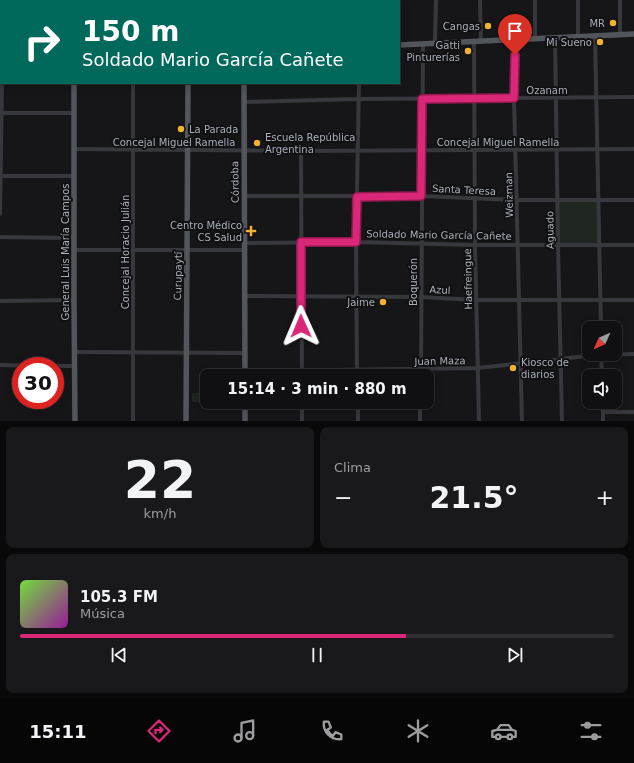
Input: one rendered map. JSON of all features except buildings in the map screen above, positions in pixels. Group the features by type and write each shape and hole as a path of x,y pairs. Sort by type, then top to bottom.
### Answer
{"main road":[{"path":"400,45 634,34"},
{"name":"General Luis María Campos","path":"74,84 75,421"},
{"name":"Curupaytí","path":"186,421 188,84"},
{"name":"Córdoba","path":"244,84 245,369"},
{"path":"245,409 245,421"}],"street":[{"path":"435,43 436,0"},
{"path":"480,0 481,41"},
{"path":"535,0 535,39"},
{"path":"578,0 578,37"},
{"path":"620,0 620,35"},
{"path":"595,36 601,321"},
{"name":"Aguado","path":"555,38 562,421"},
{"name":"Weizman","path":"515,40 514,98 522,421"},
{"name":"Haefreingue","path":"474,42 474,200 479,421"},
{"name":"Boquerón","path":"421,369 423,43"},
{"path":"0,214 2,84"},
{"name":"Concejal Horacio Julián","path":"133,84 133,421"},
{"path":"357,369 356,242 359,84"},
{"name":"Ozanam","path":"244,102 358,99 634,97"},
{"path":"1,114 74,113"},
{"name":"Concejal Miguel Ramella","path":"74,149 301,151 516,149 597,150 634,148"},
{"path":"301,151 302,369"},
{"path":"0,176 74,176"},
{"name":"Santa Teresa","path":"245,196 421,196 474,200 634,200"},
{"path":"0,237 74,238"},
{"name":"Soldado Mario García Cañete","path":"245,243 356,242 475,245 634,245"},
{"path":"74,250 245,250"},
{"name":"Azul","path":"245,296 421,297 476,300 634,300"},
{"path":"0,301 74,300"},
{"path":"75,352 245,352"},
{"name":"Juan Maza","path":"622,354 634,354"},
{"name":"Juan Maza","path":"434,370 478,368 582,356"},
{"path":"0,365 12,365"},
{"path":"64,366 75,366"},
{"path":"302,409 302,421"},
{"path":"358,409 358,421"},
{"path":"420,409 420,421"},
{"path":"603,421 603,412 634,412"}],"shaded area":[{"path":"598,200 600,245 558,245 558,201"},
{"path":"192,393 200,393 200,402 192,402"}],"place":[{"name":"MR","path":"613,23"},
{"name":"Cangas","path":"488,26"},
{"name":"Mi Sueno","path":"600,42"},
{"name":"Gatti Pinturerías","path":"468,51"},
{"name":"La Parada","path":"181,129"},
{"name":"Escuela República Argentina","path":"257,143"},
{"name":"Centro Médico CS Salud","path":"251,231"},
{"name":"Jaime","path":"383,302"},
{"name":"Kiosco de diarios","path":"513,368"}],"route":[{"path":"301,326 301,242 356,242 357,197 421,196 422,99 514,98 515,55"}]}
